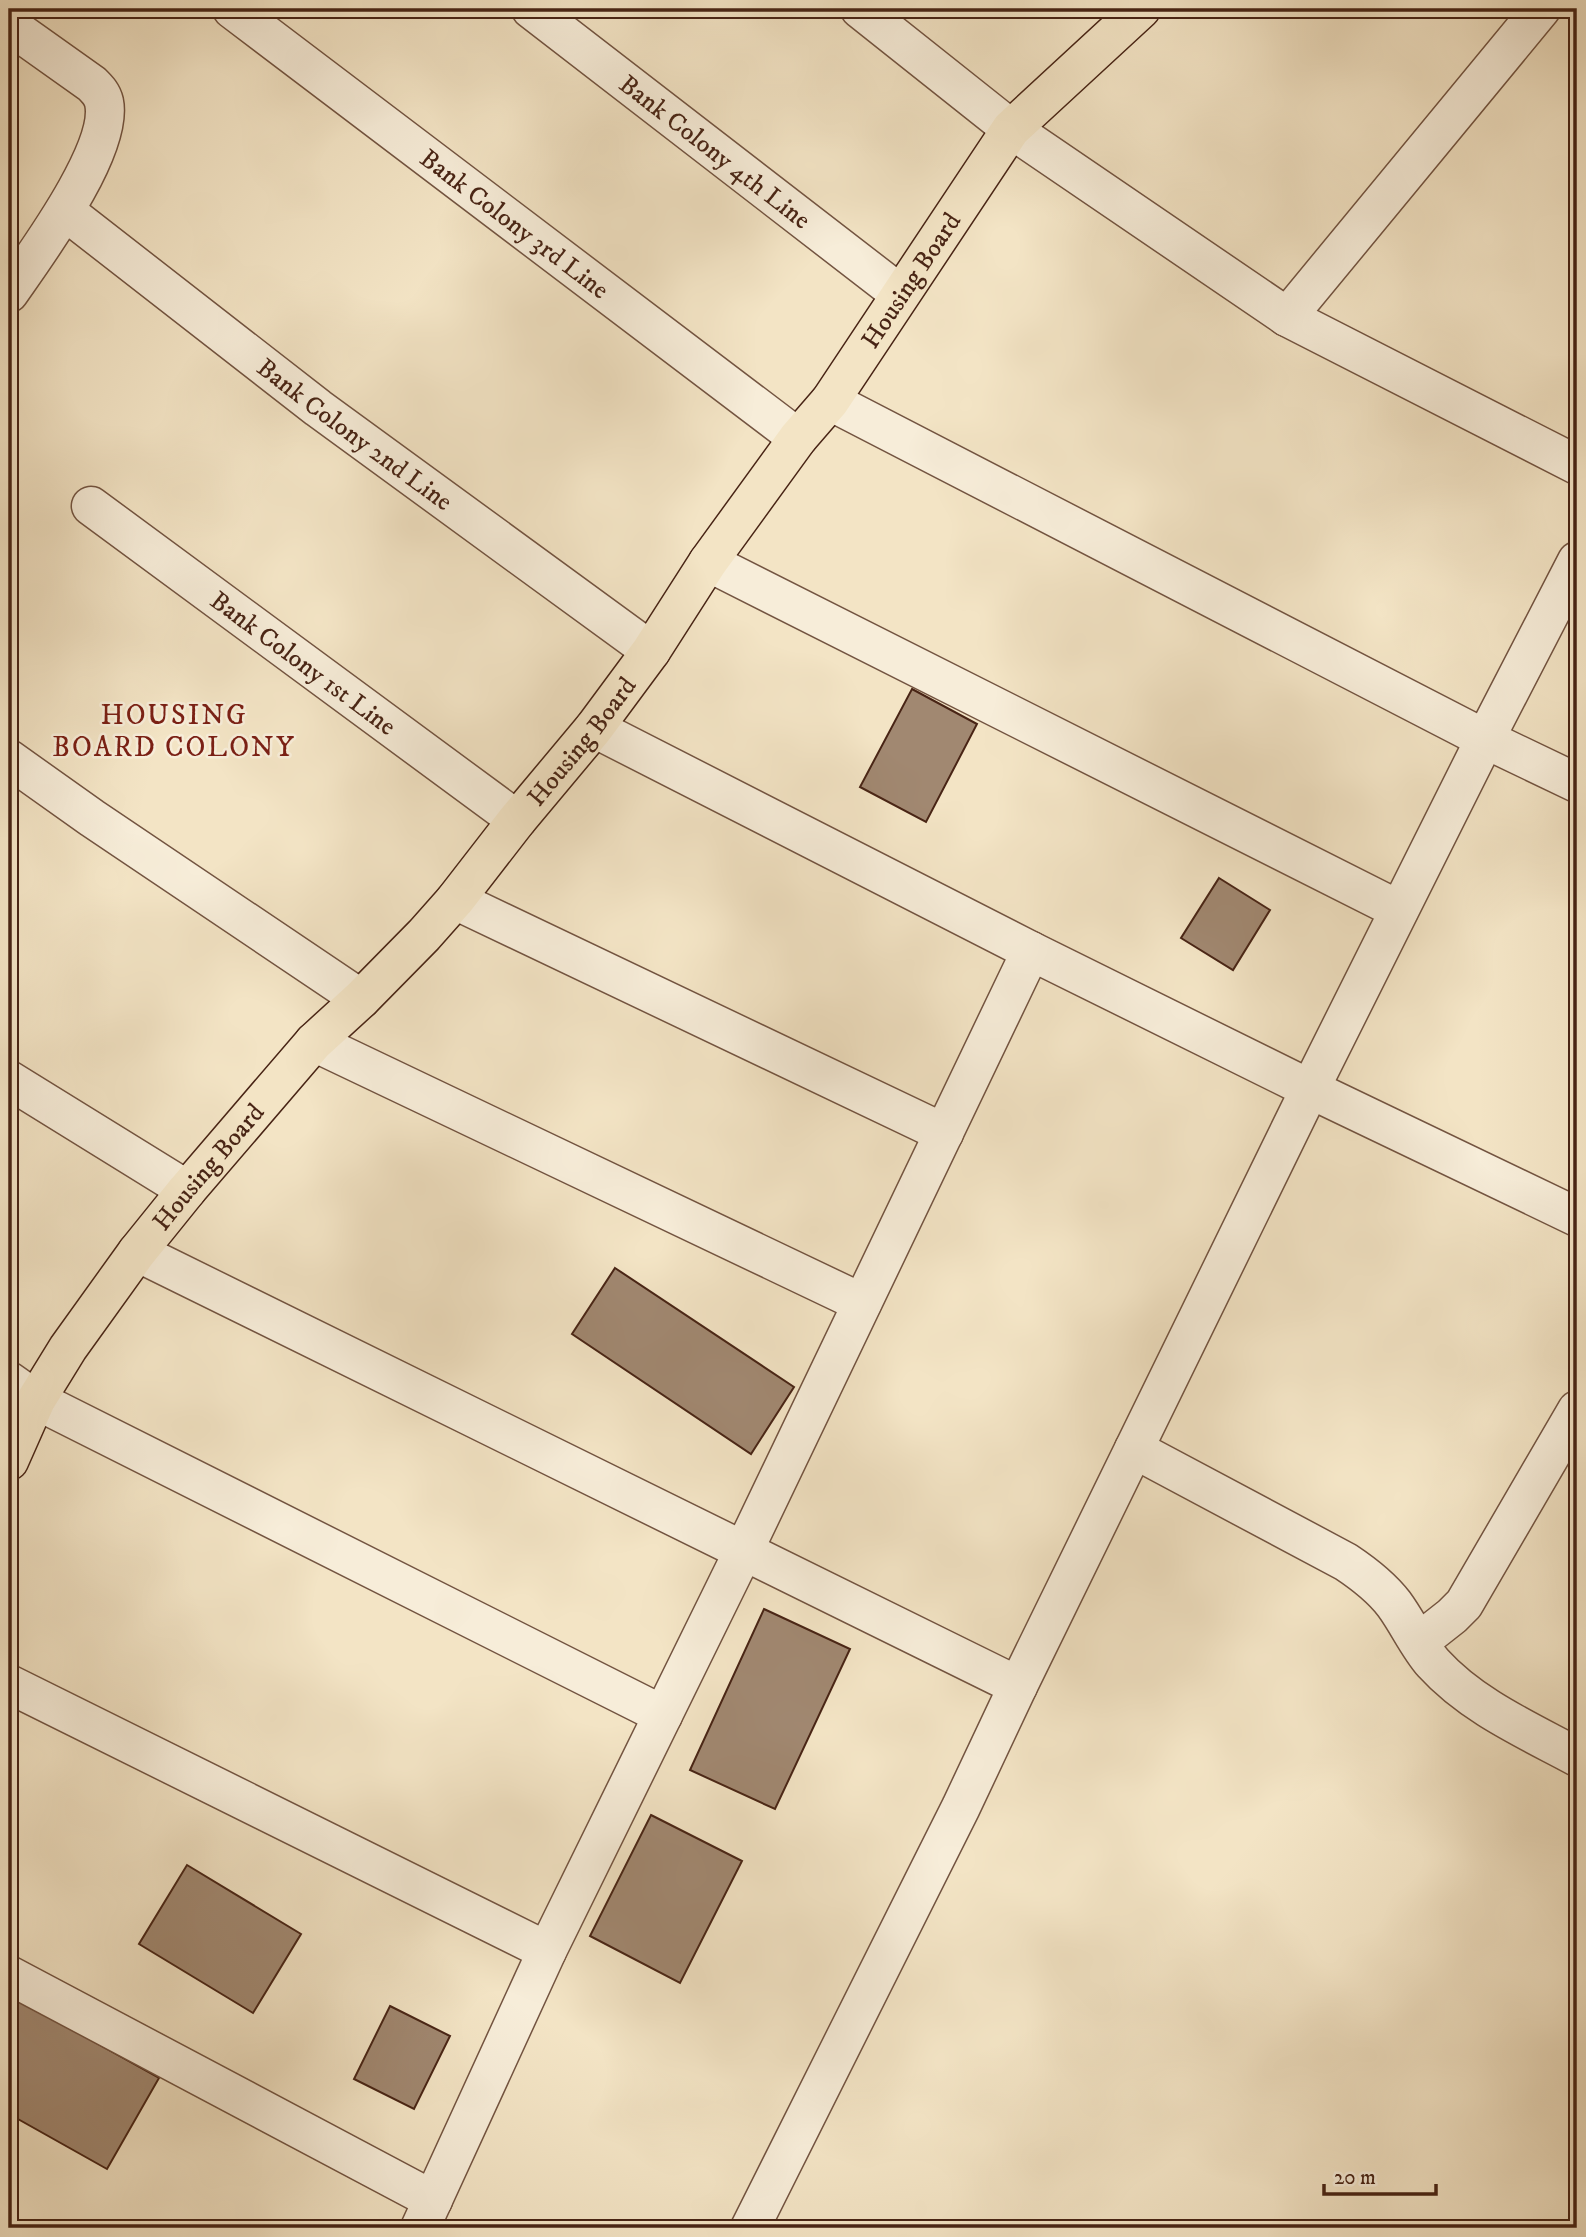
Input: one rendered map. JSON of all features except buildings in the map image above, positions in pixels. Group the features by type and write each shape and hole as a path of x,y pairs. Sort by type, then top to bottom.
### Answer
{"main road":[{"name":"Housing Board","path":"9,1461 23,1391 68,1348 137,1252 314,1042 425,935 455,900 594,728 650,651 708,562 830,401 1011,129 1141,9"}],"street":[{"name":"Bank Colony 3rd Line","path":"232,9 799,439"},
{"name":"Bank Colony 4th Line","path":"531,9 900,294"},
{"path":"860,9 1011,129 1287,317 1577,465"},
{"path":"1287,317 1541,9"},
{"path":"9,25 92,84 100,92 104,102 102,137 65,211 9,293"},
{"name":"Bank Colony 2nd Line","path":"65,211 318,408 650,651"},
{"path":"830,401 1485,739 1577,783"},
{"name":"Bank Colony 1st Line","path":"91,506 517,820"},
{"path":"750,2228 961,1807 1310,1089 1577,561"},
{"path":"708,562 1399,910"},
{"path":"594,728 1031,951 1577,1217"},
{"path":"9,758 92,818 361,999"},
{"path":"455,900 944,1133"},
{"path":"9,1975 426,2214 547,1951 744,1550 1031,951"},
{"path":"314,1042 862,1303"},
{"path":"9,1080 187,1190"},
{"path":"137,1252 1018,1686"},
{"path":"23,1391 663,1715"},
{"path":"1419,1642 1464,1604 1577,1410"},
{"path":"1134,1449 1346,1562 1369,1577 1394,1603 1432,1661 1453,1682 1488,1709 1577,1757"},
{"path":"9,1684 547,1951"}],"district":[{"name":"HOUSING BOARD COLONY","path":"174,730"}]}
